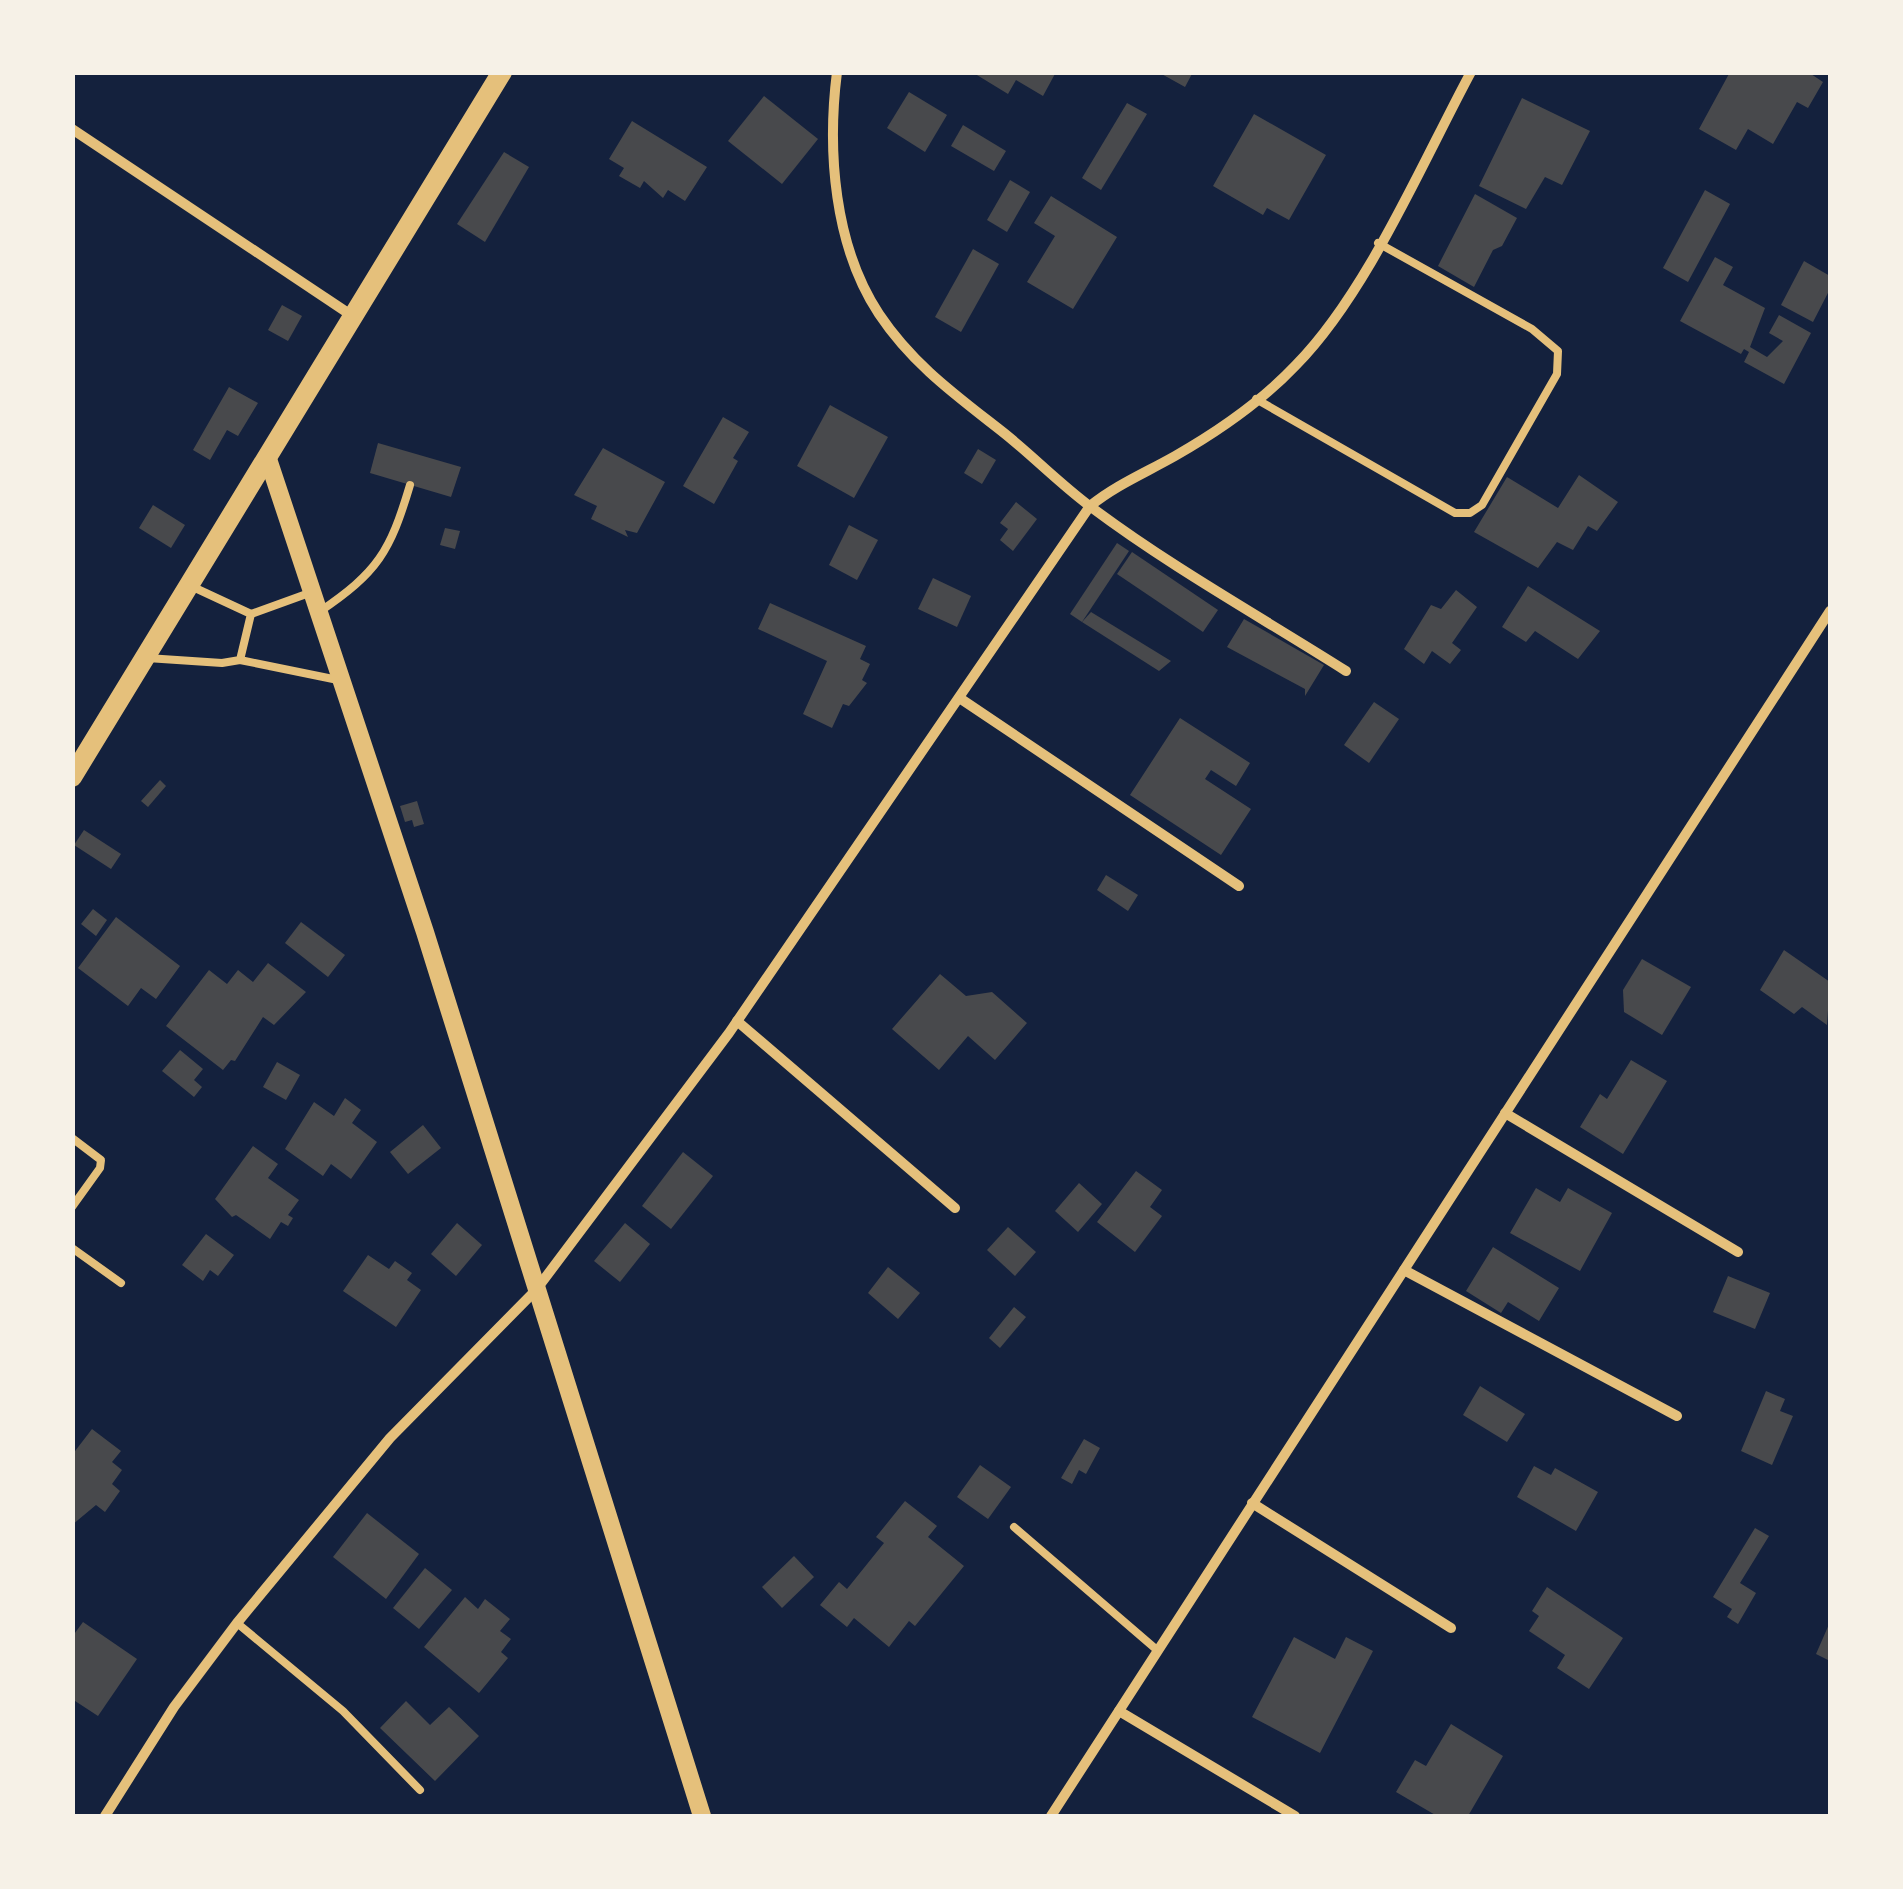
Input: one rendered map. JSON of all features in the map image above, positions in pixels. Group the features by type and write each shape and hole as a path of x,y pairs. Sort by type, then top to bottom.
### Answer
{"main road":[{"path":"72,777 269,462 502,72"}],"street":[{"path":"837,72 831,116 832,164 848,240 877,312 932,379 1090,506 1346,671"},
{"path":"105,1816 174,1707 236,1623 390,1438 536,1290 738,1022 1090,506 1114,487 1206,438 1295,366 1342,312 1471,72"},
{"path":"72,130 354,317"},
{"path":"269,462 342,680 702,1816"},
{"path":"1052,1816 1830,611"},
{"path":"961,700 1239,886"},
{"path":"738,1022 955,1208"},
{"path":"1506,1113 1738,1252"},
{"path":"1404,1270 1677,1416"},
{"path":"1252,1503 1451,1628"},
{"path":"1119,1711 1295,1816"}],"lane":[{"path":"1256,399 1455,512 1470,513 1482,504 1557,374 1558,350 1532,329 1378,244"},
{"path":"319,612 364,582 394,537 410,485"},
{"path":"192,586 251,614 312,592"},
{"path":"240,660 251,614"},
{"path":"147,658 222,663 240,660 342,680"},
{"path":"72,1138 101,1160 100,1168 72,1207"},
{"path":"72,1248 120,1283"},
{"path":"1014,1527 1158,1650"},
{"path":"236,1623 343,1711 420,1790"}],"building":[{"path":"972,72 1056,72 1043,96 1016,80 1008,94"},
{"path":"1158,72 1193,72 1185,87"},
{"path":"1730,72 1808,72 1823,82 1808,108 1797,102 1773,144 1748,129 1736,150 1699,129"},
{"path":"909,92 947,115 925,152 887,128"},
{"path":"764,96 818,139 782,184 728,141"},
{"path":"1522,98 1590,131 1562,185 1545,177 1526,209 1479,186"},
{"path":"1127,103 1147,114 1101,190 1082,178"},
{"path":"1254,114 1326,155 1289,220 1267,208 1263,215 1213,186"},
{"path":"632,121 707,167 685,201 668,190 663,198 644,181 640,188 619,176 624,168 609,159"},
{"path":"963,125 1006,151 994,171 951,146"},
{"path":"504,152 529,167 485,242 457,224"},
{"path":"1010,180 1030,192 1007,232 987,220"},
{"path":"1705,190 1730,204 1688,282 1663,268"},
{"path":"1475,194 1517,218 1502,246 1493,250 1474,287 1438,266"},
{"path":"1051,196 1117,237 1073,309 1027,282 1055,236 1034,223"},
{"path":"973,249 999,264 961,332 935,317"},
{"path":"1715,257 1733,267 1723,285 1765,308 1750,347 1767,357 1783,341 1769,333 1779,315 1811,333 1784,384 1744,362 1749,352 1744,349 1741,354 1680,321"},
{"path":"1804,261 1830,276 1830,289 1813,322 1781,305"},
{"path":"282,305 302,316 288,341 268,330"},
{"path":"229,387 258,403 238,436 227,430 210,460 193,450"},
{"path":"830,405 888,437 854,498 797,466"},
{"path":"723,417 749,432 733,458 738,461 714,504 683,486"},
{"path":"378,443 461,467 451,497 370,473"},
{"path":"603,448 665,482 637,533 625,530 628,537 591,519 597,506 574,495"},
{"path":"978,449 996,460 982,484 964,473"},
{"path":"1579,475 1618,502 1597,531 1588,526 1573,550 1557,542 1538,568 1474,532 1507,477 1558,508"},
{"path":"1016,502 1037,519 1013,551 1000,540 1008,529 1000,523"},
{"path":"153,505 185,525 171,548 139,528"},
{"path":"849,525 878,540 857,580 829,565"},
{"path":"445,528 460,531 455,549 440,545"},
{"path":"1117,543 1129,551 1082,622 1070,614"},
{"path":"1132,552 1218,610 1203,632 1117,574"},
{"path":"933,578 971,596 957,627 918,609"},
{"path":"1528,586 1600,631 1578,659 1535,631 1526,642 1502,627"},
{"path":"1456,590 1477,607 1452,643 1461,650 1450,664 1432,651 1424,664 1404,649 1431,605 1441,609"},
{"path":"770,603 866,646 860,659 870,664 862,680 867,683 849,706 843,704 832,728 803,714 827,661 758,629"},
{"path":"1091,612 1171,661 1159,671 1082,622"},
{"path":"1244,619 1324,665 1305,696 1305,689 1227,647"},
{"path":"1374,702 1399,719 1369,763 1344,745"},
{"path":"1180,718 1250,763 1236,786 1211,770 1205,779 1251,809 1221,855 1130,795"},
{"path":"160,780 166,786 148,807 141,801"},
{"path":"417,801 424,824 414,827 412,820 405,822 400,806"},
{"path":"84,830 121,854 111,869 74,845"},
{"path":"1106,875 1138,895 1128,911 1097,890"},
{"path":"93,909 107,920 96,936 81,924"},
{"path":"116,917 180,966 156,999 141,988 128,1006 78,968"},
{"path":"301,922 345,955 328,977 285,943"},
{"path":"1784,950 1830,982 1827,1025 1802,1007 1794,1014 1760,990"},
{"path":"1642,959 1691,987 1662,1035 1624,1012 1623,990"},
{"path":"268,963 306,992 274,1025 263,1017 235,1061 231,1060 223,1070 166,1026 209,970 227,984 238,970 253,982"},
{"path":"940,974 966,996 992,992 1027,1023 995,1060 968,1036 939,1070 892,1029"},
{"path":"180,1050 203,1069 194,1080 202,1087 194,1097 162,1071"},
{"path":"1631,1060 1667,1081 1623,1154 1580,1127 1600,1094 1607,1099"},
{"path":"277,1062 300,1075 286,1100 263,1087"},
{"path":"345,1098 361,1110 352,1123 377,1142 351,1179 331,1164 323,1176 285,1149 314,1102 334,1116"},
{"path":"423,1125 441,1148 408,1174 390,1152"},
{"path":"253,1146 278,1164 268,1178 299,1200 288,1215 293,1218 288,1226 281,1222 270,1239 236,1215 232,1217 215,1199"},
{"path":"683,1152 713,1176 671,1229 642,1206"},
{"path":"1136,1171 1162,1190 1150,1207 1162,1216 1135,1252 1097,1222"},
{"path":"1079,1183 1102,1204 1078,1232 1055,1211"},
{"path":"1536,1188 1560,1202 1568,1188 1612,1213 1580,1271 1510,1233"},
{"path":"457,1223 482,1245 456,1276 431,1254"},
{"path":"625,1223 650,1244 620,1282 594,1261"},
{"path":"1008,1227 1036,1252 1015,1276 987,1250"},
{"path":"206,1234 234,1255 218,1276 210,1270 203,1281 182,1265"},
{"path":"1493,1247 1559,1288 1539,1321 1508,1302 1501,1313 1466,1291"},
{"path":"368,1255 389,1269 395,1261 412,1273 407,1280 421,1290 396,1327 343,1291"},
{"path":"888,1267 920,1293 898,1319 868,1293"},
{"path":"1728,1276 1770,1293 1755,1329 1713,1312"},
{"path":"1014,1307 1026,1317 1000,1348 989,1338"},
{"path":"1480,1386 1525,1414 1507,1442 1463,1415"},
{"path":"1766,1391 1785,1399 1780,1411 1793,1416 1772,1465 1741,1451"},
{"path":"92,1429 121,1451 112,1462 122,1470 112,1484 120,1491 105,1512 96,1505 72,1525 72,1455"},
{"path":"1084,1439 1100,1448 1086,1474 1079,1470 1072,1484 1061,1478"},
{"path":"980,1465 1011,1487 988,1519 957,1497"},
{"path":"1534,1466 1551,1475 1555,1468 1598,1492 1576,1531 1517,1497"},
{"path":"905,1501 937,1526 928,1537 964,1566 915,1626 909,1621 889,1647 854,1618 847,1627 820,1605 839,1582 847,1589 884,1543 876,1537"},
{"path":"367,1513 419,1554 386,1599 333,1557"},
{"path":"1755,1528 1769,1536 1740,1583 1756,1593 1738,1624 1727,1617 1732,1609 1713,1597"},
{"path":"794,1556 814,1577 782,1608 762,1587"},
{"path":"425,1568 452,1590 419,1629 393,1608"},
{"path":"1547,1587 1623,1638 1589,1689 1557,1668 1565,1655 1529,1631 1539,1616 1532,1611"},
{"path":"465,1597 478,1609 485,1599 510,1619 500,1631 511,1639 501,1652 508,1658 479,1693 424,1647"},
{"path":"83,1622 137,1659 98,1716 72,1699 72,1637"},
{"path":"1830,1622 1830,1661 1816,1654"},
{"path":"1294,1637 1335,1659 1346,1637 1373,1651 1320,1753 1252,1717"},
{"path":"406,1701 430,1725 449,1707 479,1736 435,1781 380,1728"},
{"path":"1451,1724 1503,1756 1468,1816 1437,1816 1396,1792 1415,1760 1426,1766"}]}
